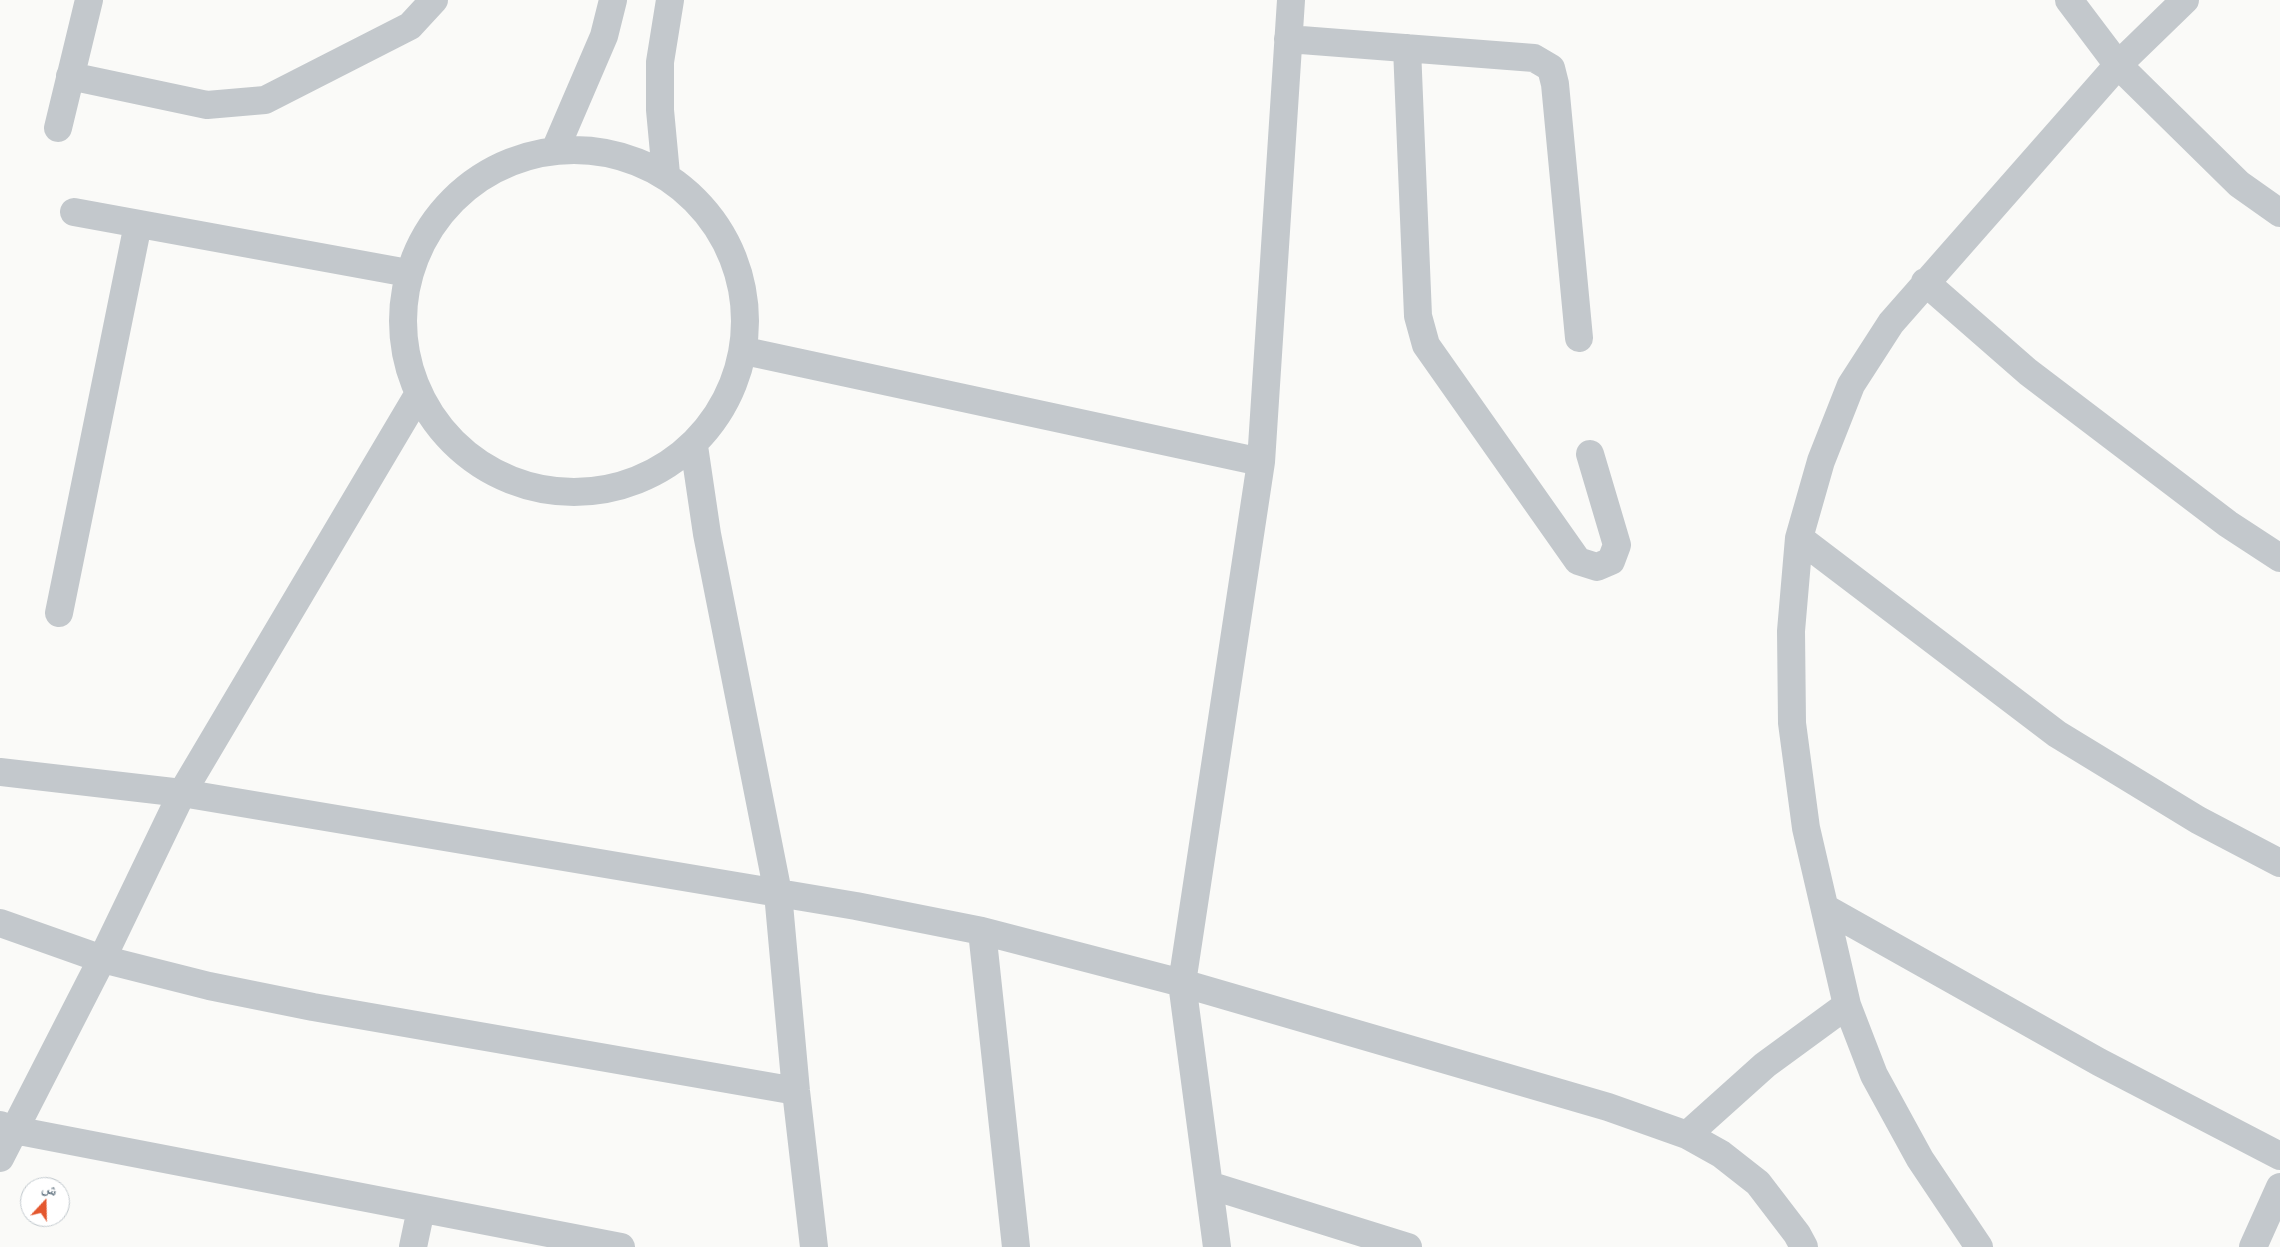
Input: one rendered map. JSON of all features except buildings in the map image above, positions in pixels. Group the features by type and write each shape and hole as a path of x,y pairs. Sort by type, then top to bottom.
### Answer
{"street":[{"path":"58,128 89,0"},
{"path":"70,76 207,105 265,100 410,26 434,0"},
{"path":"555,150 604,36 613,0"},
{"path":"666,174 660,110 660,62 670,0"},
{"path":"1217,1247 1182,983 1261,462 1291,0"},
{"path":"2069,0 2118,65 2239,184 2280,213"},
{"path":"1979,1247 1920,1159 1892,1109 1874,1075 1847,1005 1806,828 1792,723 1791,631 1799,538 1821,461 1851,385 1891,323 1925,282 2118,65 2184,0"},
{"path":"1288,39 1534,58 1551,68 1555,84 1579,338"},
{"path":"1407,48 1418,316 1426,345 1578,561 1597,566 1611,560 1617,545 1590,454"},
{"path":"582,149 625,157 666,174 714,221 742,283 745,351 727,403 694,446 639,481 575,494 511,482 456,447 418,395 402,335 408,273 435,218 481,176 555,150 582,149"},
{"path":"74,212 408,273"},
{"path":"59,613 138,224"},
{"path":"1925,282 2028,372 2228,524 2280,558"},
{"path":"745,351 1261,462"},
{"path":"0,1158 7,1127 102,958 182,793 418,395"},
{"path":"694,446 707,534 778,893 796,1091 814,1247"},
{"path":"1799,538 2057,734 2198,820 2280,863"},
{"path":"0,772 182,793 856,906 982,931 1182,983 1608,1107 1687,1135 1721,1154 1758,1182 1797,1234 1804,1247"},
{"path":"1825,908 2099,1062 2280,1156"},
{"path":"0,923 102,958 209,986 313,1007 796,1091"},
{"path":"982,931 1016,1247"},
{"path":"1687,1135 1765,1065 1847,1005"},
{"path":"7,1127 622,1247"},
{"path":"1209,1185 1408,1247"},
{"path":"2253,1247 2280,1187"},
{"path":"413,1247 421,1209"}]}
